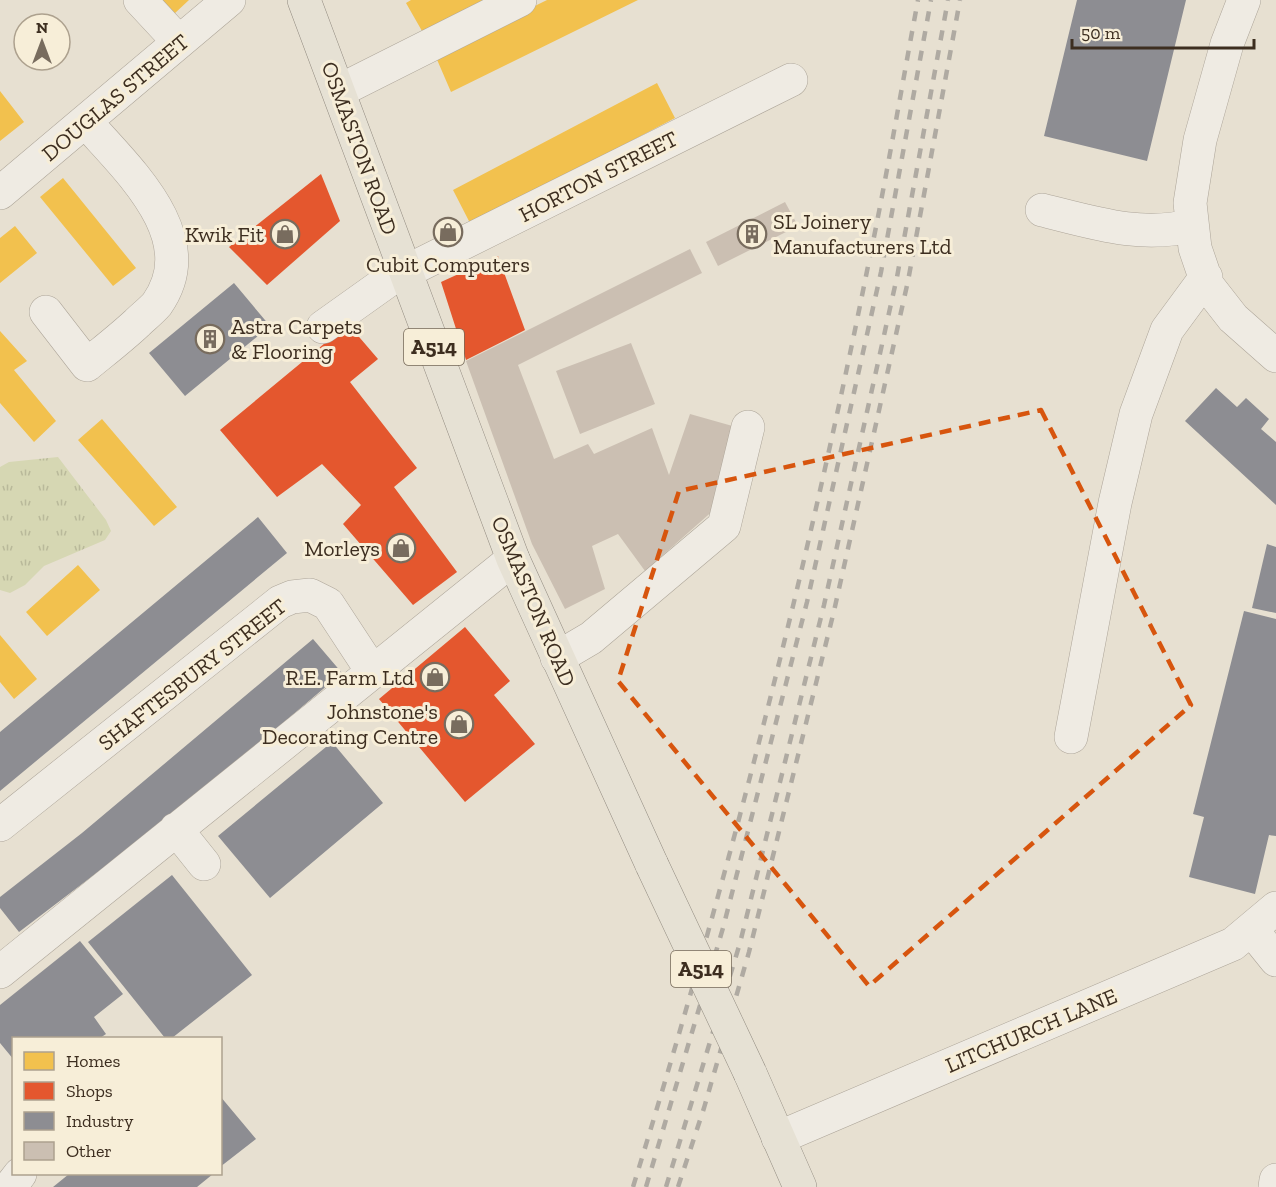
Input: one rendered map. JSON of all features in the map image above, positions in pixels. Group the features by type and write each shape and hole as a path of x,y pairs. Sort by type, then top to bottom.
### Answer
{"main road":[{"name":"OSMASTON ROAD","path":"304,0 513,559 652,865 750,1073 800,1187"}],"street":[{"path":"140,0 179,42"},
{"name":"DOUGLAS STREET","path":"0,193 229,0"},
{"path":"339,92 520,0"},
{"path":"1244,0 1227,44 1200,140 1190,202 1192,225 1195,248 1208,286 1233,318 1276,356"},
{"name":"HORTON STREET","path":"323,327 389,280 791,80"},
{"path":"46,312 87,365 156,306 168,281 171,250 163,220 139,184 86,122"},
{"path":"1042,210 1121,228 1177,229 1192,225"},
{"path":"1071,737 1115,503 1136,414 1167,330 1206,277"},
{"path":"557,658 591,638 724,526 748,427"},
{"path":"0,972 513,559"},
{"name":"SHAFTESBURY STREET","path":"0,825 280,602 292,597 310,595 328,604 372,671"},
{"path":"176,829 204,864"},
{"name":"LITCHURCH LANE","path":"778,1138 1233,944 1276,908"},
{"path":"1251,929 1276,960"},
{"path":"1275,1187 1276,1180"}],"highlighted area":[{"path":"1041,410 1191,705 869,986 618,681 679,491"}],"green space":[{"path":"58,457 106,520 111,531 105,540 44,566 25,585 10,593 0,590 0,467 9,462"}],"building: Homes":[{"path":"162,0 189,0 174,14"},
{"path":"411,0 485,0 422,31 406,3"},
{"path":"547,0 638,0 451,92 435,55"},
{"path":"657,83 675,118 471,225 453,190"},
{"path":"0,91 24,122 0,141"},
{"path":"63,178 136,268 113,286 40,197"},
{"path":"15,226 37,253 0,283 0,238"},
{"path":"0,331 27,361 14,370 56,421 34,442 0,403"},
{"path":"102,419 177,507 154,526 78,440"},
{"path":"78,565 100,590 47,636 26,612"},
{"path":"0,635 37,679 14,699 0,682"}],"building: Shops":[{"name":"Kwik Fit","path":"321,174 340,221 267,285 229,247"},
{"path":"498,256 525,330 466,360 441,282"},
{"path":"348,324 378,359 350,382 417,468 394,487 457,572 413,605 343,524 361,505 322,464 277,497 220,430"},
{"name":"Johnstone's Decorating Centre","path":"465,627 510,681 494,695 535,744 465,802 379,699"}],"building: Industry":[{"path":"1077,0 1186,0 1147,161 1044,136"},
{"name":"Astra Carpets & Flooring","path":"234,283 270,326 185,396 149,353"},
{"path":"1216,388 1237,407 1246,398 1269,419 1261,429 1276,442 1276,505 1185,421"},
{"path":"258,517 287,553 0,791 0,732"},
{"path":"1267,544 1276,547 1276,613 1252,608"},
{"path":"1244,611 1276,619 1276,836 1269,835 1255,894 1189,877 1204,817 1193,814"},
{"path":"313,639 342,673 245,755 19,932 0,908 0,897 82,833"},
{"path":"332,742 383,803 270,898 218,836"},
{"path":"172,875 252,975 173,1037 164,1037 88,942"},
{"path":"80,941 123,994 94,1017 106,1034 102,1037 12,1037 12,1058 0,1043 0,1005"},
{"path":"222,1098 256,1139 222,1165"},
{"path":"68,1175 212,1175 197,1187 53,1187"}],"building: Other":[{"name":"SL Joinery Manufacturers Ltd","path":"785,202 798,226 718,266 706,242"},
{"path":"690,249 702,273 518,365 554,459 588,444 594,454 652,428 669,475 690,414 736,427 716,508 645,571 618,534 592,546 605,589 565,609 532,544 466,361"},
{"path":"631,343 655,404 580,434 556,371"}],"railway":[{"path":"633,1187 732,846 790,617 843,387 918,0"},
{"path":"646,1187 723,928 807,602 881,272 931,0"},
{"path":"666,1187 740,943 824,605 897,277 948,0"},
{"path":"678,1187 704,1108 749,952 834,611 908,281 960,0"}],"place":[{"name":"Cubit Computers","path":"448,232"},
{"name":"Kwik Fit","path":"285,234"},
{"name":"SL Joinery Manufacturers Ltd","path":"752,234"},
{"name":"Astra Carpets & Flooring","path":"210,339"},
{"name":"Morleys","path":"401,548"},
{"name":"R.E. Farm Ltd","path":"435,677"},
{"name":"Johnstone's Decorating Centre","path":"459,724"}]}
